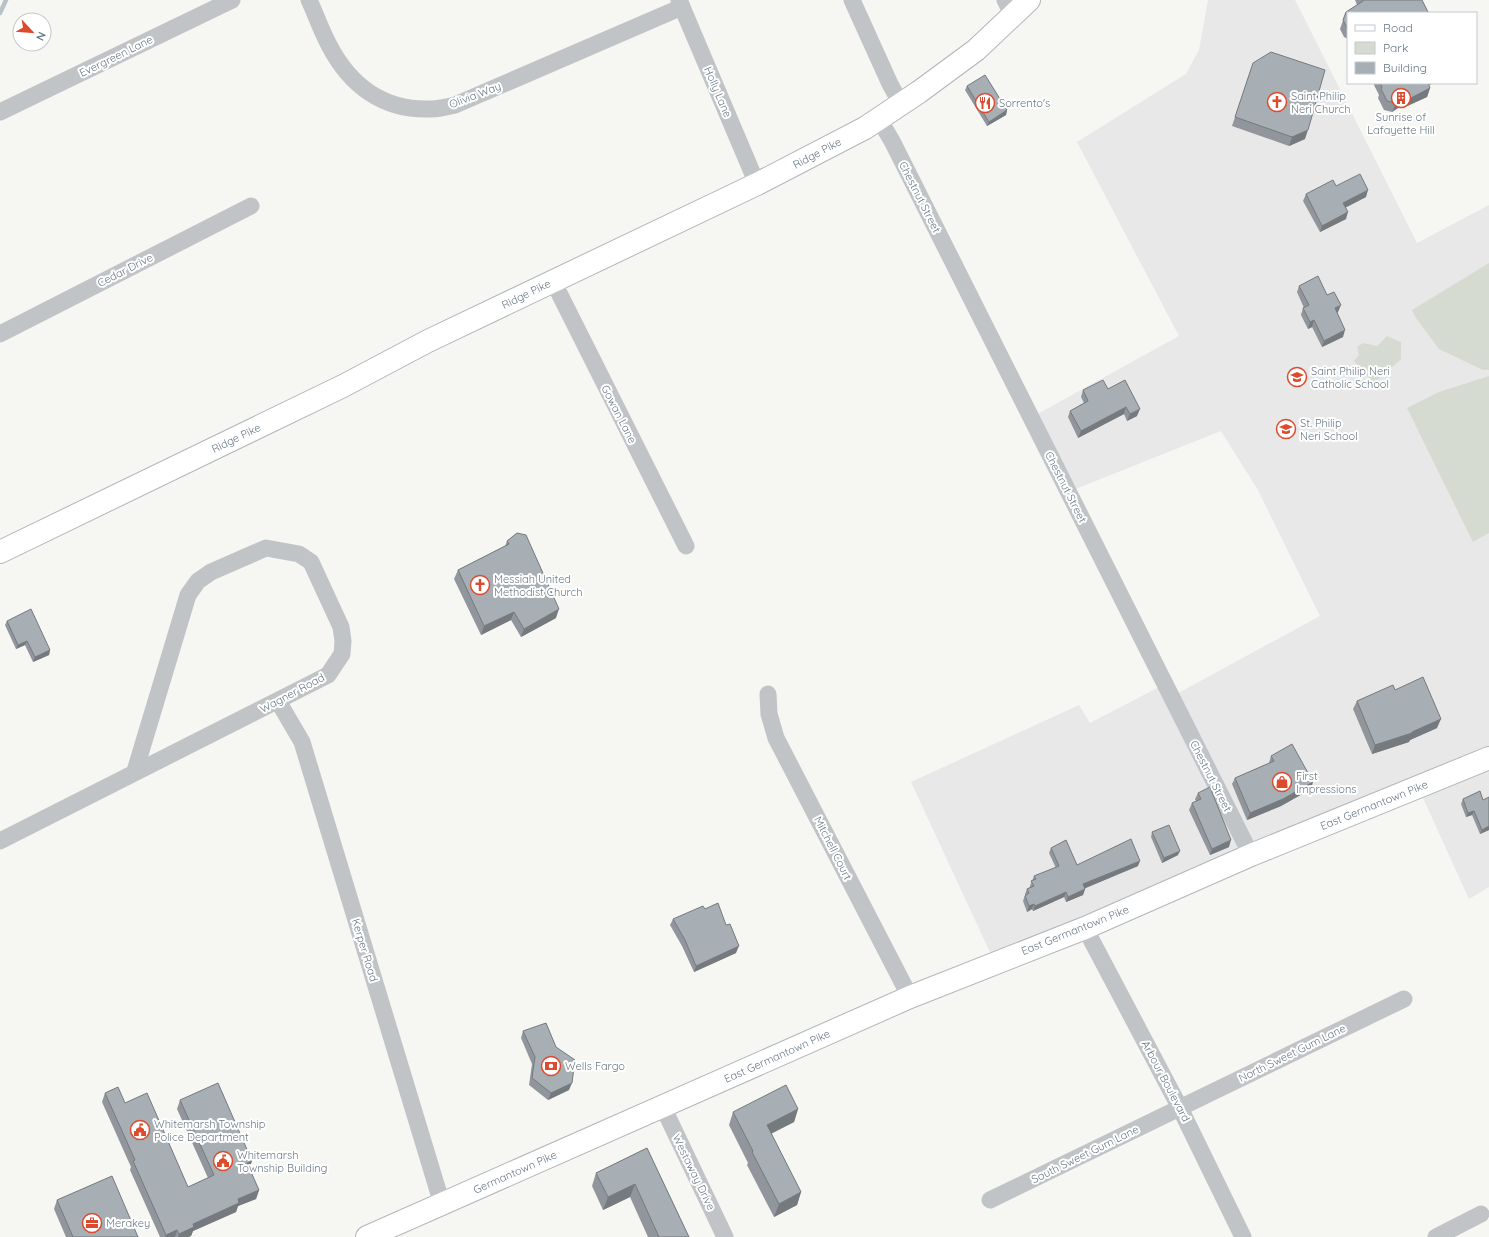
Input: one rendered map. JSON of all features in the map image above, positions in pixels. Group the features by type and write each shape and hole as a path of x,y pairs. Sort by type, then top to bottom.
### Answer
{"main road":[{"name":"Ridge Pike","path":"0,552 343,386 428,341 757,184 879,119 976,50 1009,8 1029,0"},
{"name":"East Germantown Pike","path":"663,1107 910,997 1085,928 1251,855 1489,758"},
{"name":"Germantown Pike","path":"367,1237 663,1107"}],"street":[{"name":"Evergreen Lane","path":"0,112 232,0"},
{"name":"Olivia Way","path":"309,0 329,45 343,68 352,78 376,98 392,104 414,109 433,109 455,105 680,4"},
{"path":"852,0 890,84 902,104"},
{"name":"Holly Lane","path":"680,4 757,184"},
{"name":"Chestnut Street","path":"879,119 1251,855"},
{"name":"Cedar Drive","path":"0,334 251,206"},
{"name":"Gowan Lane","path":"552,281 686,546"},
{"name":"Wagner Road","path":"0,841 135,771 328,675 342,654 343,641 341,627 311,562 299,554 266,548 211,572 198,581 188,595 135,771"},
{"name":"Mitchell Court","path":"768,694 769,714 776,738 910,997"},
{"name":"Kerper Road","path":"278,701 302,742 442,1204"},
{"name":"Arbour Boulevard","path":"1085,928 1180,1108 1243,1237"},
{"name":"North Sweet Gum Lane","path":"1180,1108 1404,999"},
{"name":"Westaway Drive","path":"663,1107 726,1237"},
{"name":"South Sweet Gum Lane","path":"990,1200 1180,1108"},
{"path":"1436,1237 1481,1214"}],"shaded area":[{"name":"Saint Philip Neri Catholic School","path":"1208,0 1295,0 1417,243 1489,205 1489,887 1469,899 1418,787 995,963 911,782 1079,705 1090,723 1165,684 1171,697 1320,616 1258,490 1221,431 1068,492 1032,417 1179,336 1077,142 1186,74 1199,50"}],"green space":[{"path":"1489,263 1489,370 1483,370 1439,349 1416,318 1412,310"},
{"path":"1387,336 1401,342 1401,359 1374,383 1354,361 1359,355 1357,347 1363,343 1377,346"},
{"path":"1489,376 1489,533 1473,542 1407,408 1439,392"}],"building":[{"path":"1422,0 1428,12 1347,12 1347,28 1343,20 1346,12 1363,1"},
{"name":"Saint Philip Neri Church","path":"1271,52 1325,70 1308,130 1292,137 1235,117 1253,63"},
{"name":"Sorrento's","path":"985,75 1007,110 989,122 967,86"},
{"path":"1380,84 1428,84 1430,88 1409,99 1407,95 1396,103 1387,101 1381,89"},
{"path":"1360,174 1368,190 1343,203 1348,212 1322,226 1306,194 1333,180 1336,186"},
{"path":"1318,276 1327,295 1334,292 1341,305 1335,308 1345,330 1324,341 1314,320 1310,322 1303,308 1309,305 1299,286"},
{"path":"1103,380 1108,389 1125,380 1140,409 1130,414 1126,407 1081,431 1070,411 1088,401 1083,390"},
{"name":"Messiah United Methodist Church","path":"517,533 526,535 559,609 524,629 514,612 484,626 458,570 509,544 507,541"},
{"path":"31,609 50,650 35,657 27,641 18,645 7,621"},
{"path":"1423,677 1441,719 1412,733 1375,745 1357,701 1393,685 1395,690"},
{"path":"1292,744 1313,782 1283,799 1250,813 1235,778 1274,761 1271,756"},
{"path":"1210,787 1231,840 1212,849 1192,803 1201,799 1198,793"},
{"path":"1480,791 1483,800 1489,797 1489,826 1482,830 1474,811 1468,813 1463,799"},
{"path":"1169,825 1180,851 1164,858 1152,832"},
{"path":"1131,839 1140,861 1083,884 1085,889 1068,897 1066,892 1035,906 1034,904 1029,906 1025,896 1029,893 1027,889 1034,886 1031,881 1036,879 1034,876 1059,866 1051,848 1066,840 1077,865"},
{"path":"718,903 726,925 730,924 739,946 696,966 685,940 673,919 703,906 705,909"},
{"name":"Wells Fargo","path":"546,1023 556,1047 575,1060 572,1083 551,1093 532,1078 535,1057 523,1031"},
{"name":"Whitemarsh Township Building","path":"218,1083 252,1161 247,1163 259,1190 238,1199 239,1203 193,1224 194,1227 179,1234 177,1230 166,1235 105,1093 118,1087 125,1103 147,1093 188,1187 214,1175 180,1100"},
{"path":"786,1085 798,1109 767,1125 801,1192 779,1204 733,1112"},
{"path":"647,1148 689,1237 659,1237 635,1184 608,1197 596,1173"},
{"name":"Merakey","path":"112,1176 138,1237 73,1237 57,1200"}],"waterway":[{"path":"0,13 6,0"}],"place":[{"name":"Sunrise of Lafayette Hill","path":"1401,98"},
{"name":"Saint Philip Neri Church","path":"1277,102"},
{"name":"Sorrento's","path":"985,103"},
{"name":"Saint Philip Neri Catholic School","path":"1297,377"},
{"name":"St. Philip Neri School","path":"1286,429"},
{"name":"Messiah United Methodist Church","path":"480,585"},
{"name":"First Impressions","path":"1282,782"},
{"name":"Wells Fargo","path":"551,1066"},
{"name":"Whitemarsh Township Police Department","path":"140,1130"},
{"name":"Whitemarsh Township Building","path":"223,1161"},
{"name":"Merakey","path":"92,1223"}]}
